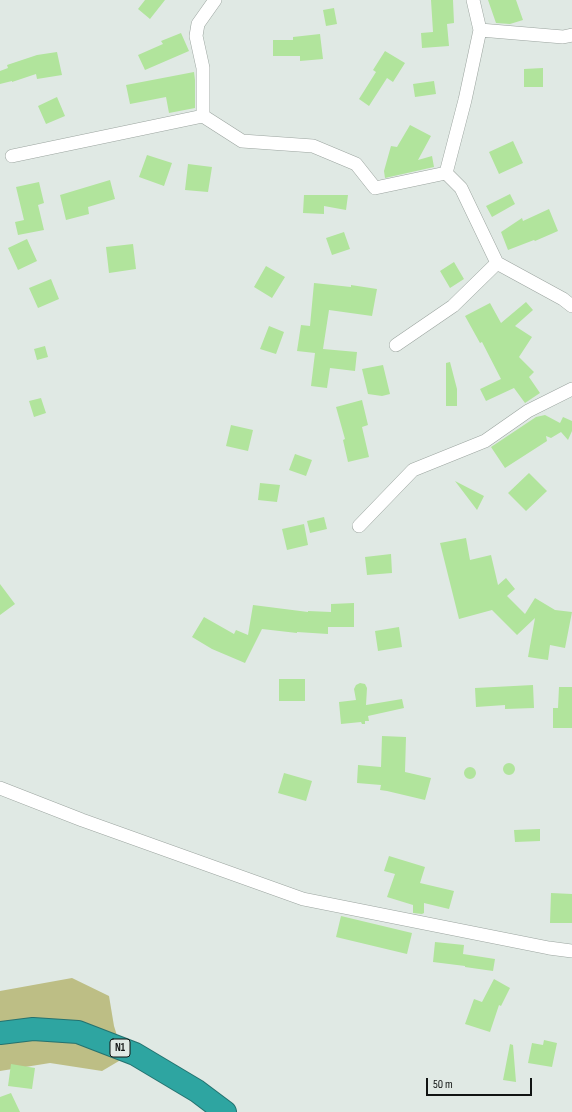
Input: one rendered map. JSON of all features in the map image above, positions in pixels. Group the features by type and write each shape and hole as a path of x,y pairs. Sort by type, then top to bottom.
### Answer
{"highway":[{"name":"N1","path":"0,1033 34,1029 78,1032 135,1054 197,1091 225,1112"}],"street":[{"path":"203,116 203,68 196,36 198,24 215,0"},
{"path":"446,173 465,100 480,30 473,0"},
{"path":"480,30 563,37 572,36"},
{"path":"12,156 203,116 242,142 313,146 356,164 375,188 446,173"},
{"path":"446,173 461,188 497,263 563,299 572,306"},
{"path":"396,345 453,306 497,263"},
{"path":"359,526 413,470 485,441 528,411 572,389"},
{"path":"0,788 82,820 303,899 549,948 572,951"}],"green space":[{"path":"72,978 109,996 114,1026 124,1058 102,1071 50,1063 0,1071 0,991"}],"building":[{"path":"145,0 165,0 150,19 138,9"},
{"path":"431,0 453,0 454,23 447,24 449,46 422,48 421,33 433,32"},
{"path":"488,0 516,0 523,20 510,24 496,23"},
{"path":"334,8 337,24 326,26 323,10"},
{"path":"181,33 189,51 145,70 138,55 163,44 161,41"},
{"path":"320,34 323,59 300,61 300,56 273,56 273,40 293,40 293,37"},
{"path":"385,51 405,63 393,82 387,78 369,106 359,99 376,72 373,70"},
{"path":"57,52 62,75 37,79 36,74 12,82 0,84 0,71 8,68 7,65 37,55"},
{"path":"543,68 543,87 524,87 524,69"},
{"path":"194,72 195,108 169,113 166,97 130,104 126,85"},
{"path":"434,81 436,94 415,97 413,84"},
{"path":"57,97 65,116 46,124 38,106"},
{"path":"410,125 431,136 418,160 432,156 434,167 385,178 384,171 391,146 397,147"},
{"path":"513,141 523,163 499,174 489,152"},
{"path":"147,155 172,163 164,186 139,177"},
{"path":"188,164 212,167 208,192 185,190"},
{"path":"110,180 115,199 88,207 89,214 66,220 60,195"},
{"path":"39,182 44,203 38,205 44,230 18,235 15,222 24,220 16,187"},
{"path":"510,194 515,204 492,217 486,206"},
{"path":"304,195 348,195 346,210 324,206 324,214 303,213"},
{"path":"549,209 558,231 508,250 501,232 522,218 523,221"},
{"path":"344,232 350,249 332,255 326,238"},
{"path":"27,239 37,261 18,270 8,248"},
{"path":"133,244 136,269 109,273 106,247"},
{"path":"454,262 464,279 450,288 440,271"},
{"path":"266,266 285,277 272,298 254,287"},
{"path":"51,279 59,299 38,308 29,288"},
{"path":"314,283 351,287 351,285 377,289 372,316 329,310 323,349 357,352 355,371 330,368 327,388 311,386 315,353 297,351 301,325 310,326"},
{"path":"526,302 533,310 515,326 532,337 519,357 534,372 529,377 540,393 525,403 514,388 486,401 480,389 501,379 482,342 480,343 465,316 490,303 501,323"},
{"path":"269,326 284,332 276,354 260,349"},
{"path":"45,346 48,357 37,360 34,349"},
{"path":"450,362 457,389 457,406 446,406 446,363"},
{"path":"383,365 390,394 382,396 368,394 362,369"},
{"path":"41,398 46,413 34,417 29,401"},
{"path":"362,400 368,425 362,427 369,457 348,462 343,440 345,439 336,407"},
{"path":"545,415 560,423 563,417 572,421 572,431 568,440 561,432 551,438 546,436 547,441 505,468 491,447 536,417"},
{"path":"231,425 253,430 248,451 226,446"},
{"path":"295,454 312,460 306,476 289,470"},
{"path":"529,473 547,491 526,511 508,493"},
{"path":"455,481 484,496 477,510"},
{"path":"260,483 280,485 277,502 258,500"},
{"path":"324,517 327,529 310,533 307,521"},
{"path":"304,524 308,545 287,550 282,529"},
{"path":"466,538 470,560 491,555 498,585 506,578 515,589 507,596 525,614 535,598 555,610 572,612 565,648 550,645 548,660 528,657 535,618 517,635 492,610 459,619 440,543"},
{"path":"391,554 392,573 367,575 365,557"},
{"path":"0,584 15,604 0,615"},
{"path":"354,603 354,627 328,627 328,634 297,633 262,629 245,663 212,649 192,637 204,617 234,634 236,630 248,635 253,605 308,612 331,612 331,604"},
{"path":"399,627 402,647 378,651 375,631"},
{"path":"279,679 305,679 305,701 279,701"},
{"path":"360,683 365,684 367,688 366,705 402,699 404,708 368,716 369,721 365,721 365,724 362,724 361,722 341,724 339,702 356,700 354,689 356,685"},
{"path":"533,685 534,708 505,709 505,705 476,707 475,688"},
{"path":"559,687 572,687 572,728 553,728 553,708 558,708"},
{"path":"382,736 406,737 405,772 431,778 425,800 380,790 381,785 357,783 358,765 381,767"},
{"path":"509,763 513,765 515,769 513,773 509,775 505,773 503,769 505,765"},
{"path":"468,767 472,767 476,773 472,779 468,779 464,775 464,771"},
{"path":"284,773 312,781 306,801 278,793"},
{"path":"540,829 540,841 515,842 514,830"},
{"path":"389,856 425,867 420,883 454,891 449,909 424,903 424,913 413,913 413,905 387,897 395,874 384,871"},
{"path":"551,893 572,894 572,923 550,923"},
{"path":"341,916 412,933 407,954 336,937"},
{"path":"435,942 464,945 463,954 495,959 493,971 433,962"},
{"path":"494,979 510,988 501,1006 499,1005 490,1032 465,1024 474,999 482,1002"},
{"path":"544,1040 557,1043 552,1067 528,1063 532,1043 543,1045"},
{"path":"510,1044 513,1045 516,1082 503,1080"},
{"path":"11,1064 35,1068 32,1089 8,1086"},
{"path":"11,1093 20,1112 0,1112 0,1097"}]}
